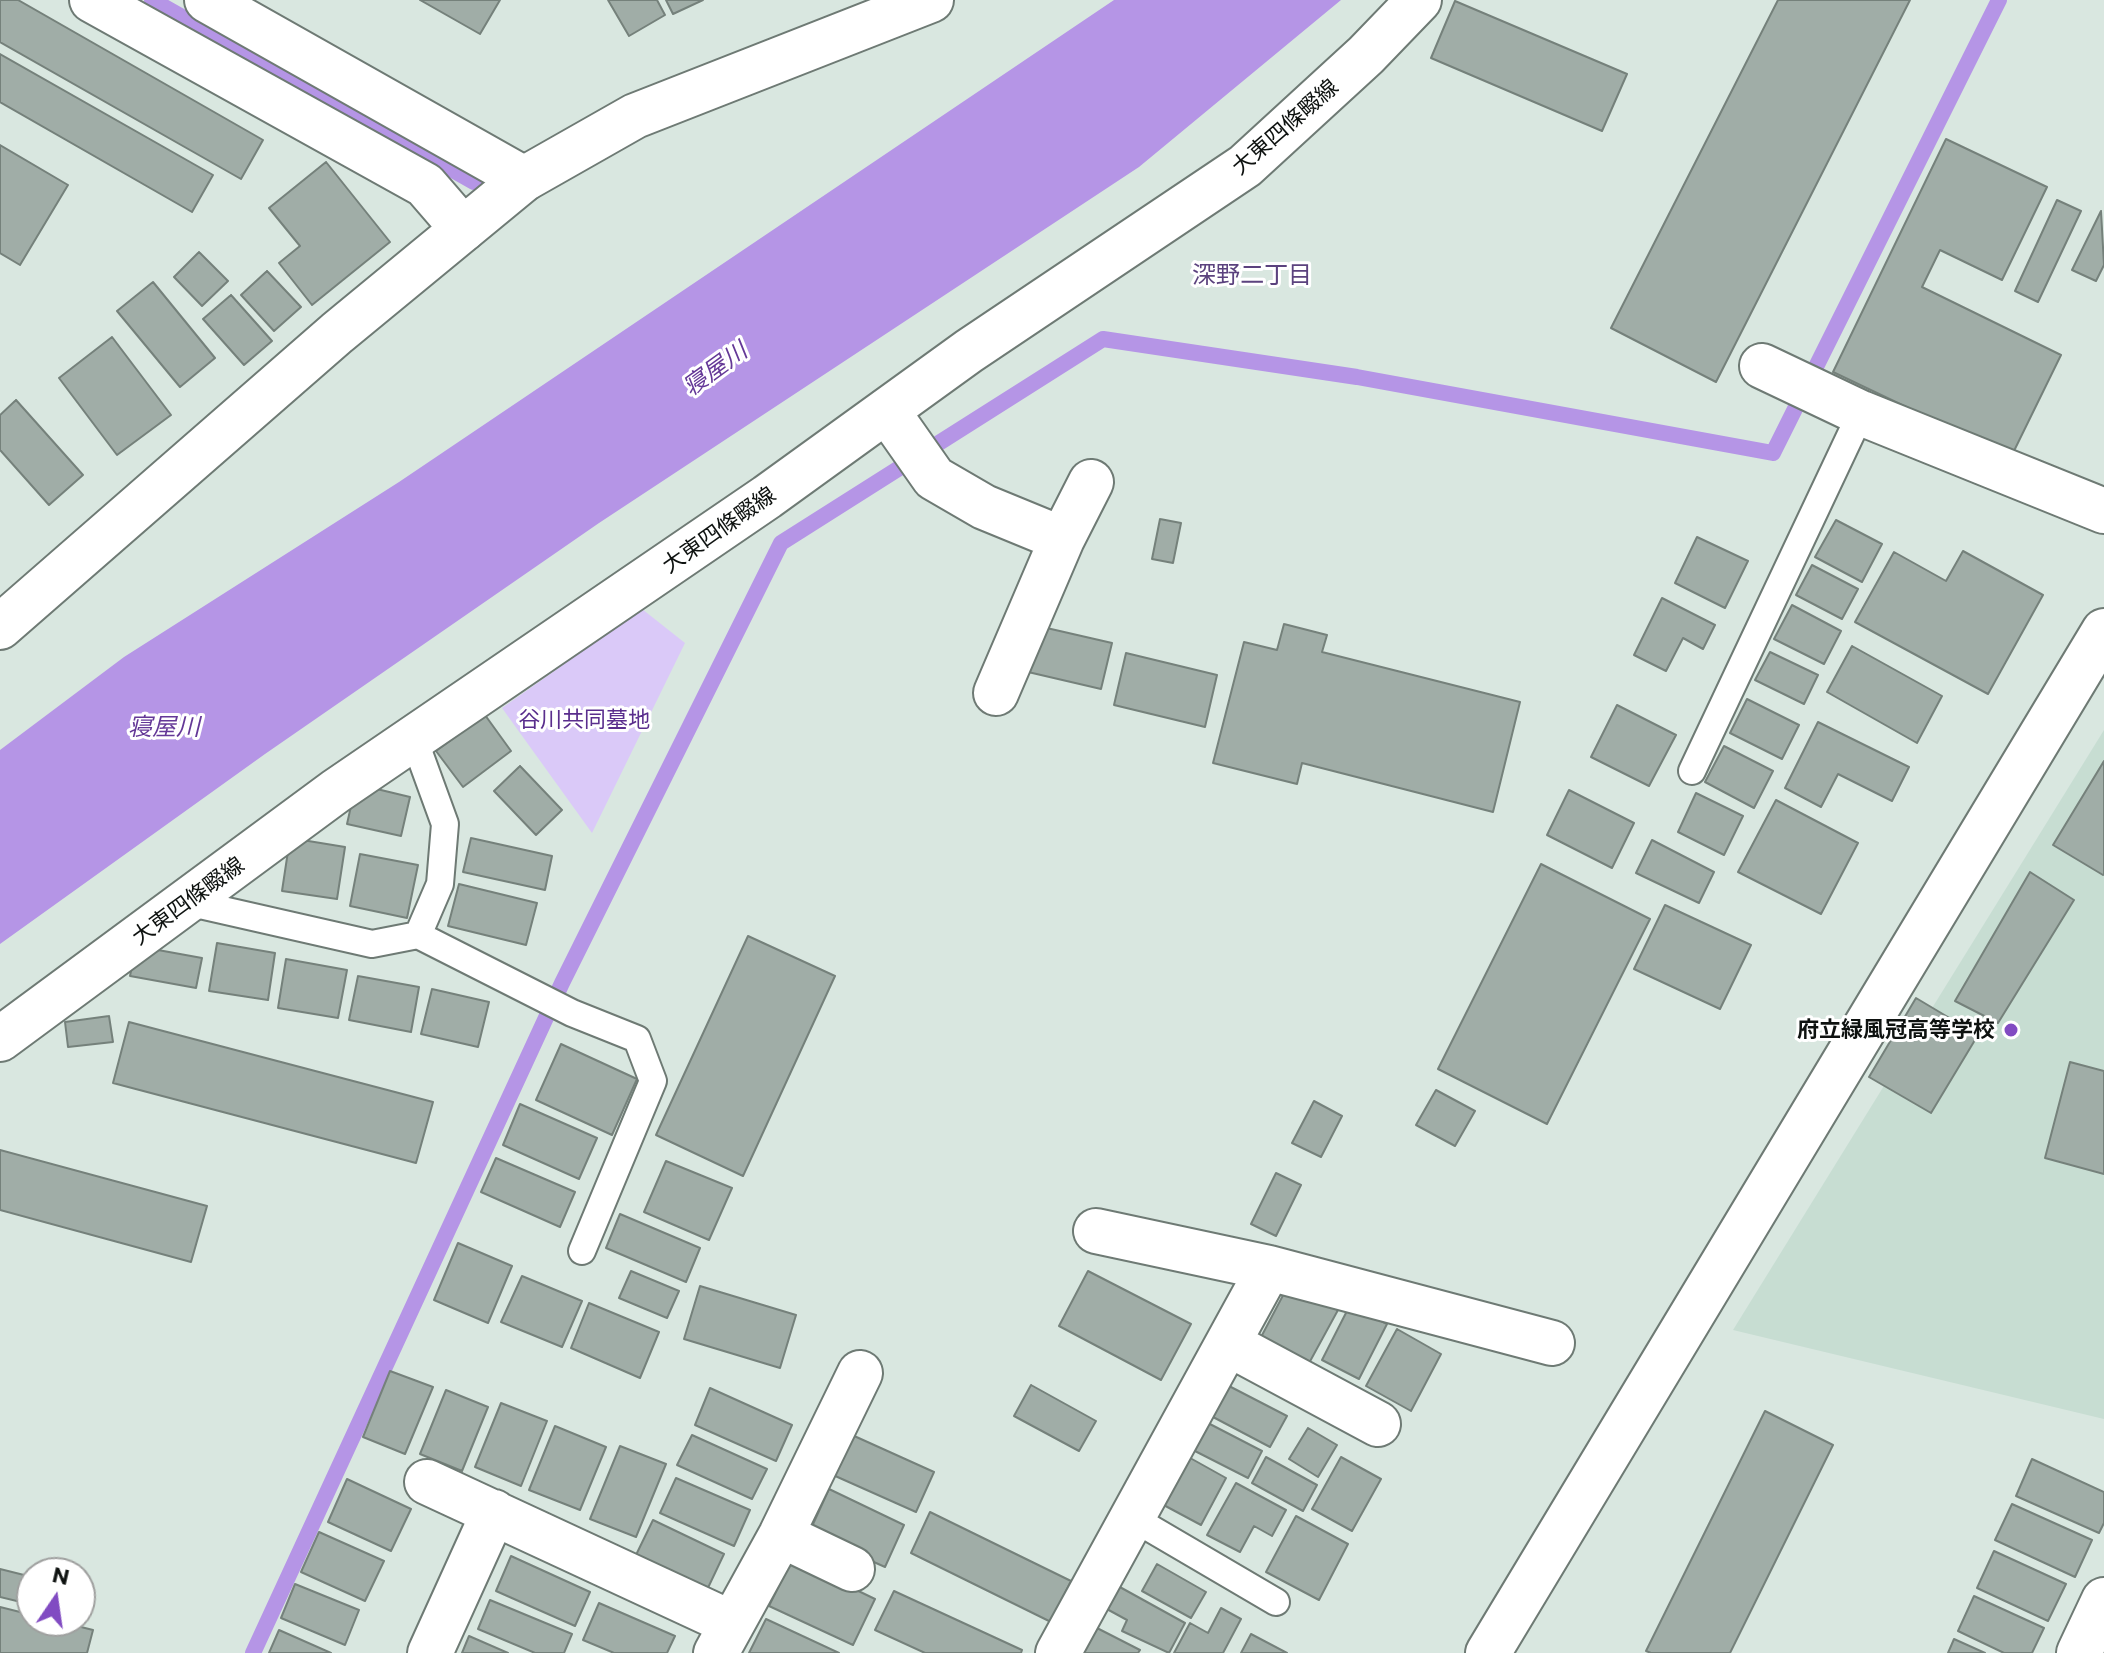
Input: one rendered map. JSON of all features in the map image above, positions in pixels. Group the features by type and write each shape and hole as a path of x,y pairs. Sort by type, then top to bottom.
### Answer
{"street":[{"path":"92,0 425,185 463,229"},
{"path":"207,0 524,179"},
{"path":"0,627 337,333 524,179 635,116 861,13 931,0"},
{"name":"大東四條畷線","path":"0,1039 414,739 1245,166 1366,55 1419,0"},
{"path":"1762,366 1846,407 2104,511"},
{"path":"887,411 934,478 984,507 1062,539"},
{"path":"996,693 1062,539 1091,482"},
{"path":"1488,1653 2104,631"},
{"path":"1096,1231 1269,1268 1552,1343"},
{"path":"1058,1653 1269,1268"},
{"path":"1229,1344 1378,1424"},
{"path":"427,1482 494,1512 724,1638 781,1535 860,1373"},
{"path":"430,1653 494,1512"},
{"path":"781,1535 852,1569"},
{"path":"2079,1653 2104,1600"}],"lane":[{"path":"1692,771 1846,407"},
{"path":"414,739 445,824 440,884 418,935"},
{"path":"187,902 372,944 418,935 572,1013 637,1039 653,1081 582,1251"},
{"path":"1131,1517 1276,1602"}],"shaded area":[{"name":"府立緑風冠高等学校","path":"2104,730 2104,1419 1733,1330"}],"green space":[{"name":"谷川共同墓地","path":"642,609 685,643 592,833 502,708"}],"water":[{"name":"寝屋川","path":"1114,0 1341,0 1139,167 599,523 265,754 0,944 0,750 124,657 399,482"}],"building":[{"path":"0,0 18,0 263,140 241,179 0,42"},
{"path":"420,0 500,0 480,34"},
{"path":"608,0 657,0 665,15 629,36"},
{"path":"666,0 703,0 673,14"},
{"path":"1778,0 1910,0 1716,382 1611,328"},
{"path":"1455,1 1627,74 1602,131 1431,58"},
{"path":"0,54 213,175 192,212 0,102"},
{"path":"1946,139 2047,187 2002,280 1940,250 1922,287 2061,355 2011,457 1833,372"},
{"path":"0,145 68,185 20,265 0,253"},
{"path":"326,162 390,242 312,305 279,263 300,246 269,208"},
{"path":"2057,200 2081,211 2038,302 2015,291"},
{"path":"2101,211 2104,265 2096,281 2072,270"},
{"path":"199,252 228,281 202,306 174,277"},
{"path":"267,271 301,307 274,331 241,295"},
{"path":"153,282 215,358 180,387 117,311"},
{"path":"231,295 272,341 244,365 203,319"},
{"path":"112,337 171,415 117,455 59,378"},
{"path":"16,400 83,475 49,505 0,450 0,415"},
{"path":"1160,519 1181,523 1173,563 1152,559"},
{"path":"1836,520 1882,544 1862,582 1815,557"},
{"path":"1697,537 1748,561 1725,608 1675,583"},
{"path":"1963,551 2043,595 1988,694 1855,622 1894,552 1946,581"},
{"path":"1812,565 1858,589 1842,619 1796,595"},
{"path":"1662,598 1715,625 1703,649 1683,638 1666,671 1634,655"},
{"path":"1792,605 1841,631 1824,664 1774,639"},
{"path":"1284,624 1327,635 1322,652 1520,702 1493,812 1302,763 1297,784 1213,763 1244,642 1277,650"},
{"path":"1038,626 1112,643 1101,689 1028,672"},
{"path":"1852,646 1942,696 1917,743 1827,692"},
{"path":"1770,652 1818,675 1804,704 1755,680"},
{"path":"1126,653 1217,675 1205,727 1114,705"},
{"path":"1747,699 1799,725 1782,759 1730,733"},
{"path":"1617,705 1676,735 1649,786 1591,757"},
{"path":"485,715 511,751 463,787 436,751"},
{"path":"1818,722 1909,767 1892,801 1838,774 1821,807 1785,788"},
{"path":"1724,746 1773,771 1754,808 1705,782"},
{"path":"2104,761 2104,874 2103,875 2053,845"},
{"path":"520,766 562,810 536,835 494,791"},
{"path":"356,784 410,797 401,836 347,824"},
{"path":"1569,790 1634,823 1612,868 1547,835"},
{"path":"1696,793 1743,816 1724,855 1678,832"},
{"path":"1776,800 1858,843 1821,914 1738,872"},
{"path":"290,838 345,847 337,899 282,891"},
{"path":"471,838 552,856 545,890 463,872"},
{"path":"1652,840 1714,872 1699,903 1636,873"},
{"path":"360,854 418,865 407,918 350,906"},
{"path":"1541,864 1650,919 1547,1124 1438,1069"},
{"path":"2030,872 2074,900 1998,1023 1955,1001"},
{"path":"459,884 537,903 526,945 448,926"},
{"path":"1665,905 1751,945 1720,1009 1634,969"},
{"path":"748,936 835,976 743,1176 656,1135"},
{"path":"217,943 275,953 268,1000 209,991"},
{"path":"136,946 202,958 196,988 130,976"},
{"path":"286,959 347,970 338,1018 278,1008"},
{"path":"358,976 419,987 411,1032 349,1020"},
{"path":"432,989 489,1002 478,1047 421,1034"},
{"path":"1916,998 1978,1035 1931,1113 1869,1077"},
{"path":"109,1016 113,1042 68,1047 65,1022"},
{"path":"129,1022 433,1102 416,1163 113,1083"},
{"path":"561,1044 637,1079 612,1135 536,1100"},
{"path":"2070,1062 2104,1071 2104,1174 2045,1158"},
{"path":"1436,1090 1475,1111 1455,1146 1416,1125"},
{"path":"1314,1101 1342,1116 1321,1157 1292,1143"},
{"path":"520,1104 597,1138 579,1179 503,1145"},
{"path":"0,1150 207,1206 191,1262 0,1210"},
{"path":"496,1158 575,1192 560,1227 481,1192"},
{"path":"666,1161 732,1188 709,1240 644,1212"},
{"path":"1276,1173 1301,1185 1276,1236 1251,1224"},
{"path":"620,1214 700,1248 686,1282 606,1248"},
{"path":"458,1243 512,1266 488,1323 434,1300"},
{"path":"631,1271 679,1291 667,1318 619,1298"},
{"path":"1088,1271 1191,1324 1161,1380 1059,1326"},
{"path":"522,1276 582,1301 562,1347 501,1322"},
{"path":"1289,1284 1338,1310 1308,1365 1260,1339"},
{"path":"700,1286 796,1315 780,1368 684,1339"},
{"path":"589,1303 659,1332 640,1378 571,1348"},
{"path":"1350,1305 1387,1324 1359,1379 1322,1360"},
{"path":"1397,1329 1441,1354 1411,1411 1366,1386"},
{"path":"390,1371 433,1387 405,1454 363,1437"},
{"path":"1031,1385 1096,1421 1079,1451 1014,1416"},
{"path":"1229,1386 1287,1416 1270,1447 1213,1417"},
{"path":"710,1388 792,1425 776,1461 695,1425"},
{"path":"446,1390 488,1407 462,1471 420,1454"},
{"path":"501,1403 547,1421 521,1486 475,1467"},
{"path":"1765,1411 1833,1445 1730,1653 1646,1651"},
{"path":"1206,1422 1262,1451 1248,1478 1191,1449"},
{"path":"555,1426 606,1447 580,1510 529,1490"},
{"path":"1308,1428 1337,1445 1318,1477 1289,1459"},
{"path":"692,1435 767,1469 752,1499 677,1465"},
{"path":"852,1435 934,1472 916,1512 833,1475"},
{"path":"620,1446 666,1464 636,1537 590,1519"},
{"path":"1183,1454 1226,1478 1201,1525 1158,1502"},
{"path":"1266,1457 1317,1485 1303,1511 1252,1483"},
{"path":"1341,1457 1381,1479 1352,1531 1312,1509"},
{"path":"2032,1459 2104,1492 2104,1523 2099,1533 2016,1496"},
{"path":"676,1478 750,1510 734,1546 660,1513"},
{"path":"347,1479 411,1509 391,1551 328,1522"},
{"path":"1236,1483 1286,1510 1272,1536 1254,1526 1240,1552 1207,1535"},
{"path":"829,1489 904,1525 885,1567 809,1533"},
{"path":"2012,1504 2092,1540 2075,1577 1995,1540"},
{"path":"930,1512 1071,1581 1051,1622 911,1553"},
{"path":"1296,1516 1348,1544 1319,1600 1266,1572"},
{"path":"653,1520 724,1554 706,1592 635,1557"},
{"path":"319,1532 384,1561 365,1601 301,1572"},
{"path":"1994,1551 2066,1584 2048,1621 1977,1588"},
{"path":"511,1556 590,1592 575,1626 496,1591"},
{"path":"792,1559 875,1599 853,1645 769,1606"},
{"path":"1157,1564 1206,1592 1191,1618 1142,1591"},
{"path":"0,1569 16,1573 16,1601 0,1597"},
{"path":"295,1584 359,1610 345,1645 281,1618"},
{"path":"1118,1586 1185,1623 1169,1653 1122,1631 1127,1620 1105,1608"},
{"path":"894,1591 1022,1650 1021,1653 925,1653 875,1630"},
{"path":"1974,1596 2044,1628 2032,1653 2004,1653 1958,1631"},
{"path":"490,1600 572,1634 564,1653 535,1653 478,1629"},
{"path":"599,1603 675,1636 667,1653 614,1653 583,1640"},
{"path":"0,1607 16,1611 16,1637 91,1637 87,1653 0,1653"},
{"path":"1221,1608 1241,1619 1223,1653 1174,1653 1190,1623 1208,1633"},
{"path":"766,1619 839,1653 749,1653"},
{"path":"1095,1627 1140,1650 1138,1653 1082,1653"},
{"path":"279,1630 331,1653 269,1653"},
{"path":"1251,1634 1287,1653 1241,1653"},
{"path":"469,1636 508,1653 462,1653"},
{"path":"1954,1639 1985,1653 1948,1653"}],"waterway":[{"path":"152,0 474,182"},
{"path":"253,1653 562,983 781,543 1103,339 1357,377 1773,453 1999,0"}],"place":[{"name":"府立緑風冠高等学校","path":"2011,1030"}],"district":[{"name":"深野二丁目","path":"1252,275"}]}
